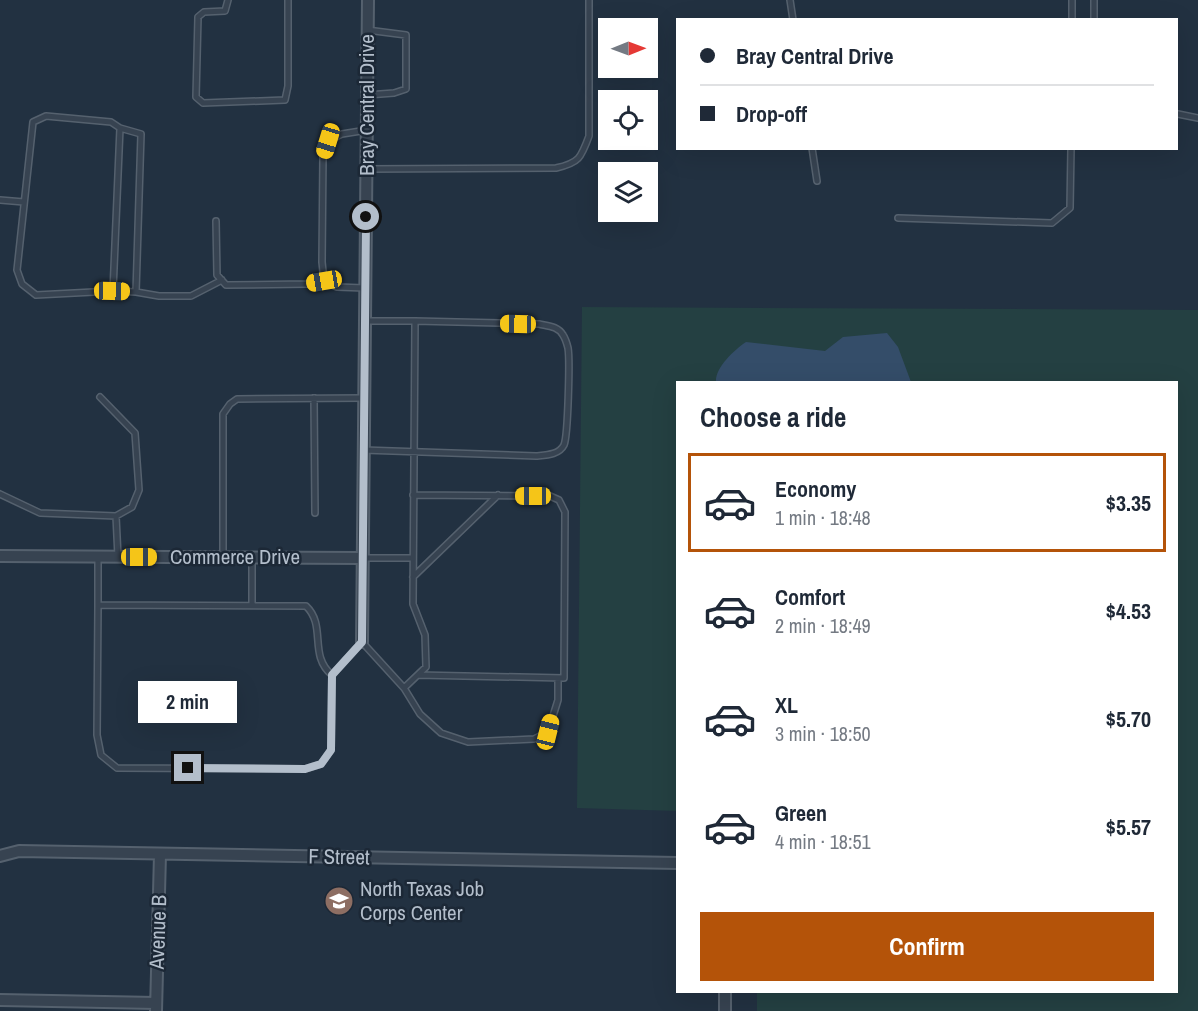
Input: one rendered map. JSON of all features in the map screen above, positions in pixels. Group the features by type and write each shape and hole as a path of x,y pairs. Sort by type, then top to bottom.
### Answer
{"street":[{"name":"Bray Central Drive","path":"362,642 368,0"},
{"name":"Commerce Drive","path":"0,556 362,558"},
{"name":"F Street","path":"0,856 19,851 676,863"},
{"name":"Avenue B","path":"156,1007 160,854"},
{"path":"725,993 725,1011"},
{"path":"0,1000 156,1007"}],"lane":[{"path":"228,0 225,11 204,12 198,17 196,97 203,103 285,100 288,86 288,0"},
{"path":"367,169 556,168 571,164 582,156 589,136 589,0"},
{"path":"790,0 793,18"},
{"path":"1072,0 1072,18"},
{"path":"1094,0 1094,18"},
{"path":"367,95 394,93 406,89 406,35 368,30"},
{"path":"1178,114 1198,118"},
{"path":"136,292 141,134 120,128 111,122 46,116 33,122 17,270 22,284 36,295 112,291 159,296 191,296 222,280"},
{"path":"112,291 120,128"},
{"path":"324,281 322,262 324,156 328,141 342,134 367,130"},
{"path":"812,150 817,181"},
{"path":"898,218 1053,223 1070,208 1071,150"},
{"path":"0,200 24,202"},
{"path":"216,221 217,275 226,285 307,284 324,281 337,287 365,288"},
{"path":"363,450 548,455 558,452 564,445 567,426 568,348 563,334 554,327 539,324 365,321"},
{"path":"404,688 426,667 425,635 413,604 415,321"},
{"path":"0,494 40,513 116,516 132,507 139,490 135,433 100,396"},
{"path":"314,398 315,513"},
{"path":"223,558 223,414 230,404 237,399 364,398"},
{"path":"413,495 550,496 563,504 565,512 564,678 418,675"},
{"path":"413,576 498,495"},
{"path":"116,516 118,557"},
{"path":"98,556 97,735 101,755 117,768 305,769 321,764 331,750 332,675 362,642 404,688 420,714 441,733 468,742 534,739 548,732 558,700 558,678"},
{"path":"252,558 252,605"},
{"path":"362,558 413,558"},
{"path":"98,605 306,606 313,613 316,621 321,664 332,675"}],"green space":[{"path":"582,307 1198,310 1198,1011 757,1011 757,993 1178,993 1178,381 676,381 676,811 577,808"}],"water":[{"path":"887,333 898,347 911,381 716,381 722,365 746,342 825,351 843,337"}],"place":[{"name":"North Texas Job Corps Center","path":"339,901"}],"route":[{"path":"188,768 305,769 321,764 331,750 332,675 362,642 366,217"}]}
